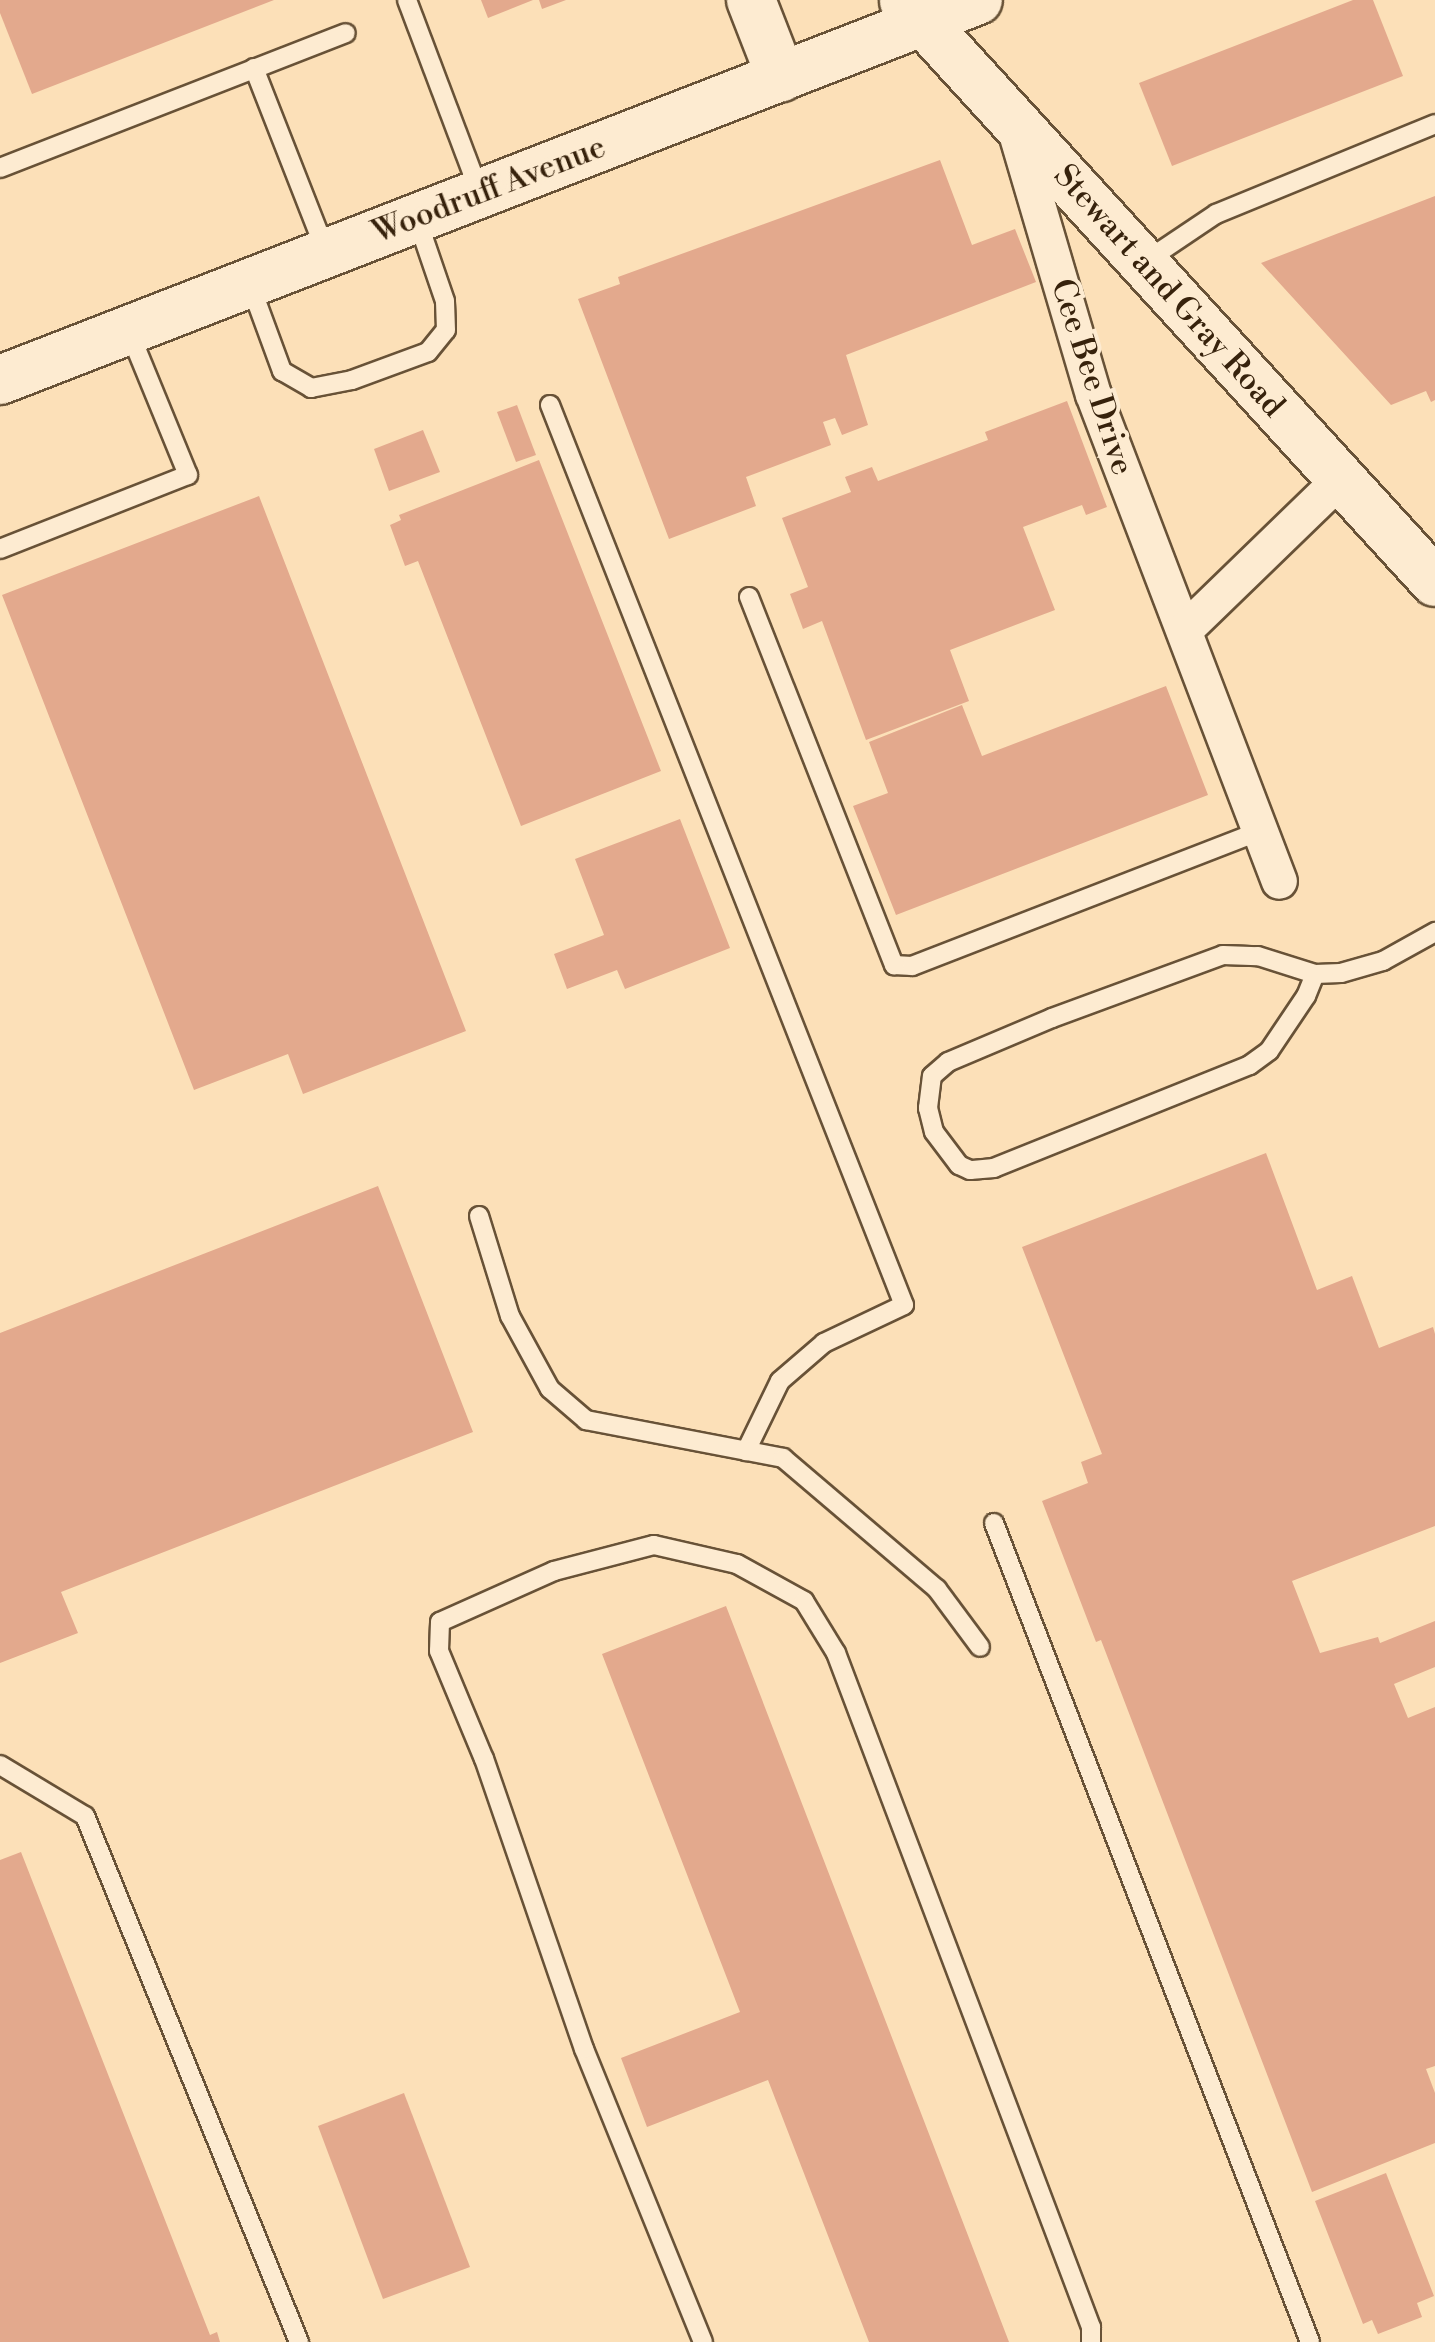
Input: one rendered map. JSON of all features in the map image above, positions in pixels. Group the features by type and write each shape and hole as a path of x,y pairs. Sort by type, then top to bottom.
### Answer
{"main road":[{"path":"751,0 781,77"},
{"name":"Woodruff Avenue","path":"0,379 781,77 913,11 978,0"},
{"name":"Stewart and Gray Road","path":"913,11 1435,582"}],"street":[{"name":"Cee Bee Drive","path":"1012,120 1093,394 1279,881"},
{"path":"1184,630 1340,478"}],"lane":[{"path":"407,0 481,194"},
{"path":"0,168 346,32"},
{"path":"254,68 327,253"},
{"path":"1144,263 1216,214 1435,124"},
{"path":"250,283 282,372 311,388 352,380 428,352 446,330 445,300 417,218"},
{"path":"0,549 188,475 129,330"},
{"path":"550,405 904,1304 824,1344 780,1381 746,1451"},
{"path":"749,596 894,965 912,966 1260,831"},
{"path":"1315,974 1306,996 1269,1051 1250,1065 994,1168 970,1170 958,1165 934,1132 928,1108 932,1076 948,1062 1052,1018 1224,955 1258,956 1315,974 1340,973 1383,962 1435,932"},
{"path":"478,1216 510,1316 550,1389 586,1420 783,1458 938,1589 980,1646"},
{"path":"994,1523 1310,2342"},
{"path":"704,2342 584,2049 484,1759 440,1651 440,1622 554,1571 654,1545 738,1564 804,1601 836,1653 1078,2290 1091,2327 1091,2342"},
{"path":"0,1766 86,1816 299,2342"}],"building":[{"path":"0,0 274,0 32,94 0,13"},
{"path":"481,0 533,0 488,18"},
{"path":"539,0 566,0 542,9"},
{"path":"1353,0 1373,0 1403,76 1172,166 1139,83"},
{"path":"940,160 972,245 1015,229 1036,282 846,355 868,425 842,435 835,418 823,422 831,445 746,477 756,506 669,539 578,299 620,284 618,277"},
{"path":"1435,196 1435,400 1431,402 1426,391 1391,405 1261,263"},
{"path":"1067,401 1107,507 1086,515 1082,505 1023,527 1055,610 950,650 969,701 866,740 822,621 803,629 790,594 808,587 782,518 851,492 845,477 872,467 878,481 988,440 985,432"},
{"path":"517,405 536,455 516,462 497,412"},
{"path":"423,430 440,472 389,491 374,449"},
{"path":"539,460 661,771 521,826 418,561 405,566 390,525 401,520 399,515"},
{"path":"259,496 466,1031 303,1094 288,1054 194,1090 2,595"},
{"path":"1166,686 1208,795 896,915 853,806 888,793 869,742 962,705 982,756"},
{"path":"680,819 730,948 625,989 617,970 567,989 554,954 604,935 575,859"},
{"path":"1266,1153 1317,1290 1352,1276 1379,1348 1433,1327 1435,1334 1435,1526 1292,1581 1320,1653 1378,1637 1380,1643 1435,1621 1435,1667 1394,1684 1408,1718 1435,1707 1435,2066 1426,2069 1435,2093 1435,2143 1312,2192 1101,1640 1096,1642 1042,1501 1088,1483 1081,1462 1102,1454 1022,1247"},
{"path":"378,1186 473,1432 61,1592 78,1633 0,1663 0,1333"},
{"path":"726,1606 1009,2342 869,2342 768,2080 647,2127 621,2058 740,2012 602,1654"},
{"path":"21,1852 210,2335 217,2332 220,2342 0,2342 0,1860"},
{"path":"404,2093 470,2267 383,2299 318,2126"},
{"path":"1386,2173 1434,2296 1417,2303 1422,2317 1378,2334 1372,2320 1363,2324 1315,2201"}]}
